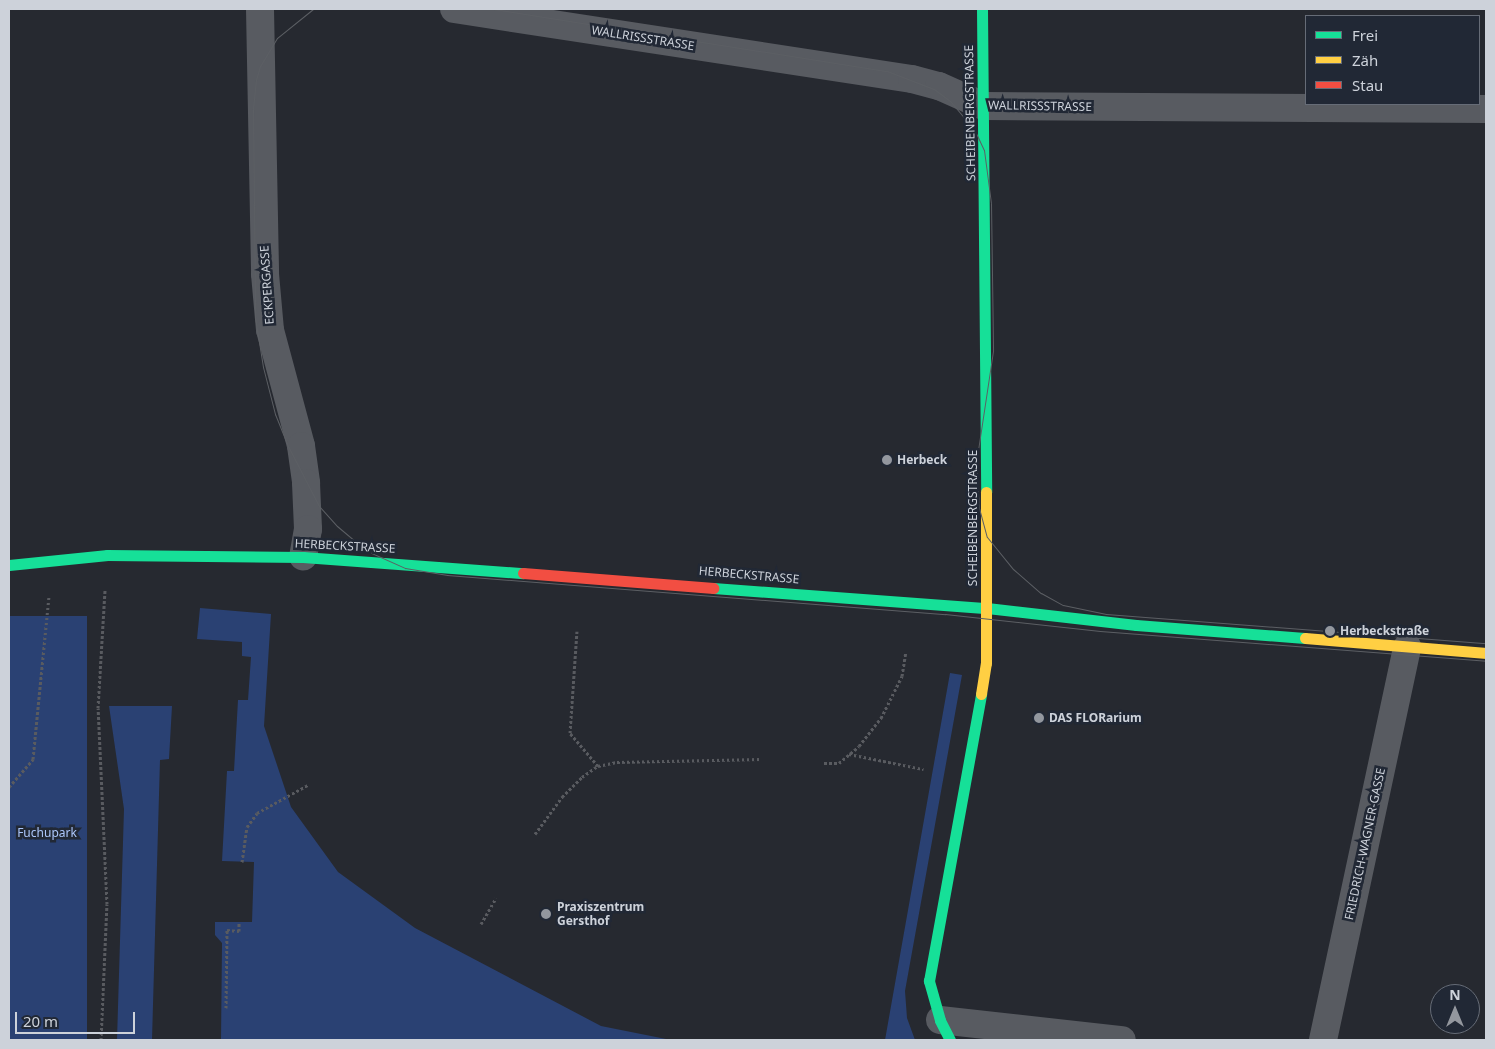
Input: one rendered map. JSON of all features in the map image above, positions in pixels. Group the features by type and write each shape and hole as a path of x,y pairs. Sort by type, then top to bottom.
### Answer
{"street":[{"name":"ECKPERGASSE","path":"260,9 265,274 270,330 300,446 306,483 308,529 303,557"},
{"name":"WALLRISSSTRASSE","path":"454,9 912,79 939,86 984,106 1486,109"},
{"name":"SCHEIBENBERGSTRASSE","path":"945,1030 929,980 986,663 988,608 982,9"},
{"name":"HERBECKSTRASSE","path":"9,565 53,559 107,555 303,557 988,608 1136,625 1486,653"},
{"name":"FRIEDRICH-WAGNER-GASSE","path":"1324,1040 1407,647"},
{"path":"945,1030 1122,1040"}],"path":[{"path":"101,1040 107,904 98,708 107,555"},
{"path":"9,787 33,759 53,559"},
{"path":"576,631 570,733 598,766"},
{"path":"824,763 839,763 881,718 902,676 906,652"},
{"path":"849,754 923,769"},
{"path":"536,834 562,797 582,777 598,766 617,762 762,759"},
{"path":"242,862 247,827 257,813 308,785"},
{"path":"481,924 496,898"},
{"path":"226,1008 227,930 239,931 239,922"}],"green space":[{"path":"200,608 271,614 264,726 291,807 338,872 415,928 601,1026 671,1040 221,1040 222,943 215,935 215,922 252,922 254,862 222,861 227,771 234,771 238,700 248,700 251,657 242,656 242,642 197,639"},
{"name":"Fuchupark","path":"9,616 87,616 87,1040 9,1040"},
{"path":"950,673 962,675 905,991 907,1018 915,1040 885,1040"},
{"path":"109,706 172,706 169,759 160,760 152,1040 117,1040 124,809"}],"tram line":[{"path":"313,9 277,38 260,66 256,80 253,109 255,317 263,367 275,414 288,446 319,506 337,526 367,551 405,568 447,575 945,614 1100,631 1486,661"},
{"path":"494,9 887,71 934,89 951,102 975,131 984,150 991,203 993,351 976,464 979,508 987,537 1013,569 1041,593 1063,605 1106,614 1486,643"}],"traffic: fast":[{"path":"982,9 986,492"},
{"path":"9,565 107,555 303,557 523,573"},
{"path":"713,588 987,608 1136,625 1305,638"},
{"path":"950,1040 940,1020 929,981 981,694"}],"traffic: slow":[{"path":"981,694 986,663 986,492"},
{"path":"1305,638 1486,653"}],"traffic: jam":[{"path":"523,573 713,588"}],"place":[{"name":"Herbeck","path":"887,460"},
{"name":"Herbeckstraße","path":"1330,631"},
{"name":"DAS FLORarium","path":"1039,718"},
{"name":"Praxiszentrum Gersthof","path":"546,914"}]}
